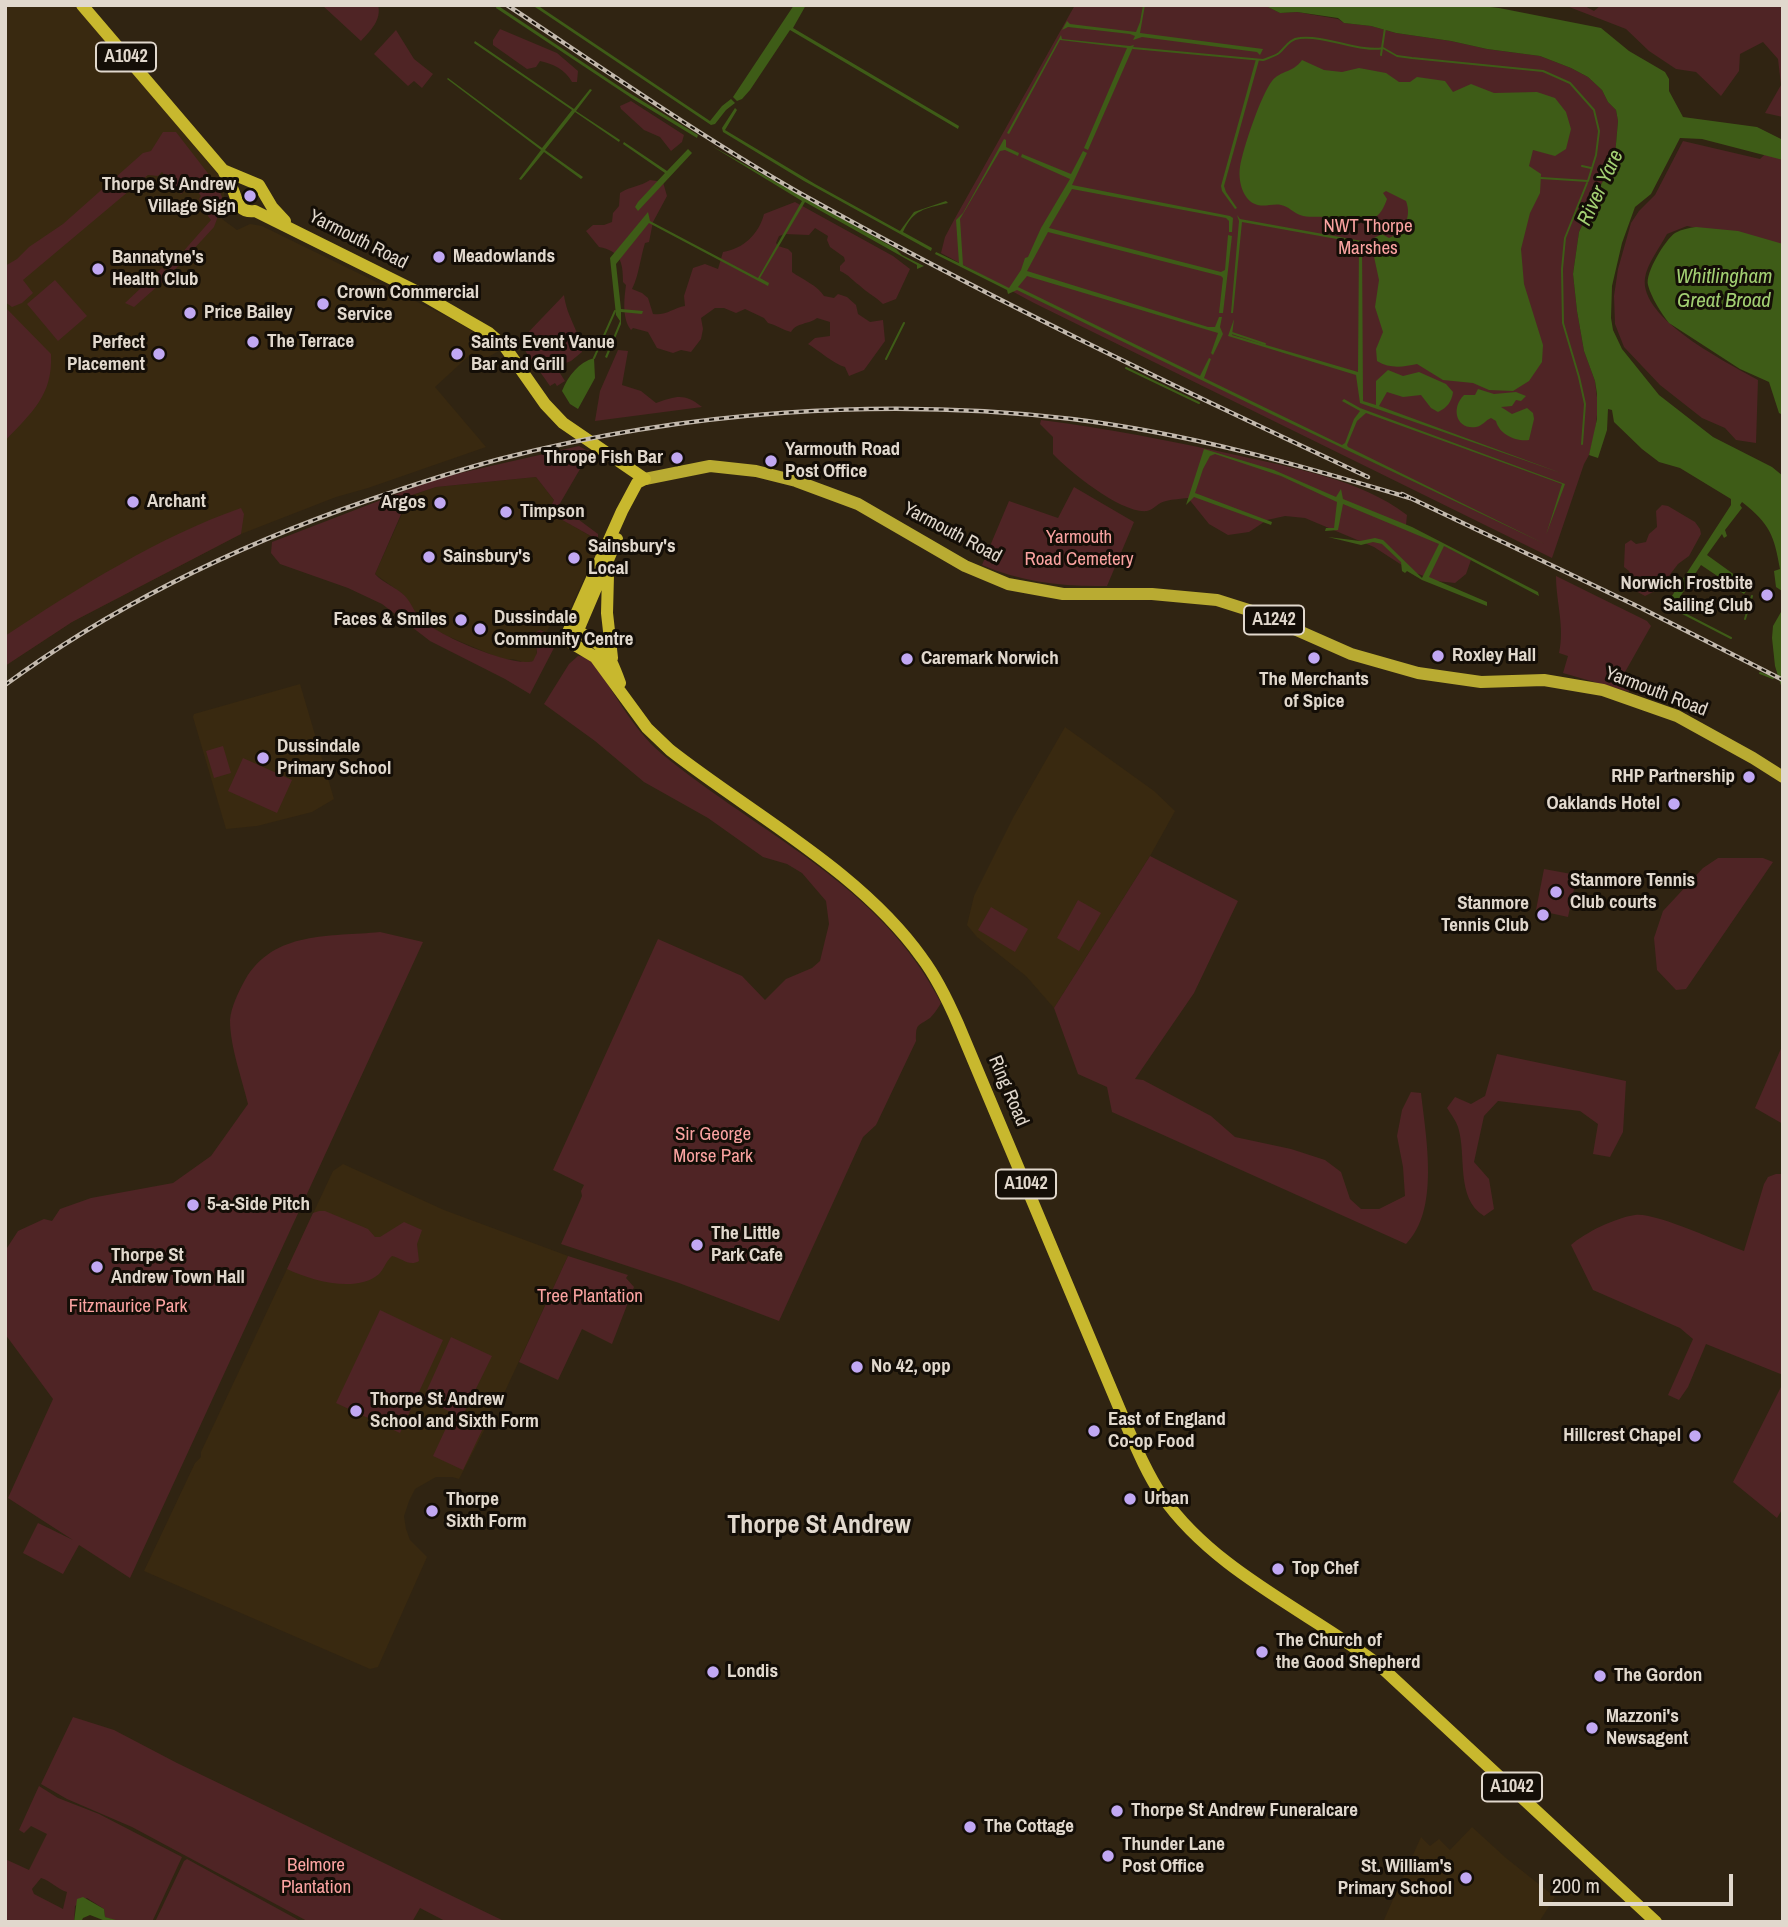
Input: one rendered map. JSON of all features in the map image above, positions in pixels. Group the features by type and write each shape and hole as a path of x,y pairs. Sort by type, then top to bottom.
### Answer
{"highway":[{"name":"Yarmouth Road","path":"82,5 223,170 241,208 290,226 418,292 489,334 503,344 545,404 563,423 645,479"},
{"name":"Yarmouth Road","path":"223,170 259,185 272,207 290,226"},
{"path":"235,196 238,186 246,181"},
{"path":"255,211 263,205 266,194"},
{"path":"572,635 632,493 637,483 645,479"},
{"name":"A1042","path":"616,685 610,667 594,649 572,635 609,561 618,535 643,488 645,479"},
{"name":"A1042","path":"609,561 607,613 612,659"},
{"name":"Ring Road","path":"572,635 597,643 612,659 626,700"},
{"name":"Ring Road","path":"572,635 591,653 647,728 670,750 859,888 895,924 921,956 943,990 968,1045 1141,1460 1162,1496 1188,1528 1210,1549 1248,1577 1348,1641 1379,1665 1656,1922"}],"main road":[{"name":"Yarmouth Road","path":"645,479 710,466 756,471 796,481 858,504 965,566 1008,584 1063,594 1161,594 1217,600 1258,613 1351,654 1418,673 1481,682 1544,680 1603,690 1677,716 1783,777"}],"shaded area":[{"path":"5,5 74,5 80,10 222,179 226,206 222,219 237,230 250,224 262,226 450,318 503,349 484,359 472,353 435,387 486,447 336,497 241,534 72,622 5,666"},
{"path":"536,477 554,500 549,512 601,542 570,609 565,615 556,617 546,632 540,630 535,636 537,656 533,661 526,663 513,659 504,660 440,633 419,618 404,595 375,574 410,496 436,487"},
{"name":"Dussindale Primary School","path":"300,684 334,799 312,812 257,826 226,829 194,714"},
{"path":"1065,727 1154,791 1175,811 1150,856 1054,1008 1026,976 977,937 967,925 974,896 1014,816"},
{"name":"Thorpe St Andrew School and Sixth Form","path":"343,1164 444,1210 568,1256 500,1402 491,1404 491,1417 459,1479 436,1477 415,1489 409,1501 404,1516 406,1529 410,1540 427,1557 378,1667 370,1669 144,1571 195,1463 201,1457 333,1171"},
{"name":"St. William's Primary School","path":"1472,1827 1555,1897 1539,1922 1383,1922 1421,1837 1430,1846 1439,1839 1450,1850"}],"green space":[{"path":"322,5 378,5 379,10 374,25 361,41"},
{"name":"NWT Thorpe Marshes","path":"1075,5 1264,5 1280,13 1297,12 1396,33 1540,56 1588,77 1602,90 1616,110 1618,121 1615,155 1579,232 1573,274 1584,351 1595,381 1598,406 1589,455 1552,558 1034,303 941,253 945,237 954,220"},
{"path":"1564,5 1583,5 1594,11 1601,5 1783,5 1783,117 1765,113 1781,85 1778,59 1763,42 1740,54 1739,71 1721,96 1696,72 1676,69 1649,51 1626,29"},
{"path":"500,29 557,53 578,71 577,82 572,82 562,70 545,62 540,61 536,67 527,69 493,45"},
{"path":"396,30 414,59 433,74 422,88 414,81 408,86 374,54"},
{"path":"631,101 684,135 682,142 671,151 660,137 644,130 621,109 620,106"},
{"path":"163,132 176,132 217,185 222,197 214,227 168,277 134,307 125,303 162,268 166,271 211,220 208,209 199,199 201,196 192,185 181,194 162,172 158,176 148,175 23,280 33,293 22,303 12,307 5,302 5,266 63,224 143,153 151,151"},
{"path":"1783,137 1783,245 1687,226 1667,234 1651,261 1645,278 1647,293 1656,309 1670,324 1707,351 1758,380 1756,443 1736,440 1725,428 1702,418 1660,385 1624,347 1615,324 1614,296 1618,269 1631,223 1655,195 1683,141 1760,159"},
{"path":"650,180 663,182 667,196 653,222 649,242 645,243 632,289 648,298 653,314 662,314 685,306 684,296 693,268 705,264 718,269 723,252 737,248 749,239 764,214 795,202 893,256 910,269 896,299 883,304 840,271 844,257 830,247 828,236 815,228 809,235 779,236 776,243 778,246 792,253 792,272 824,296 834,298 838,294 847,297 856,305 858,314 870,322 883,320 885,341 864,370 849,376 845,367 808,344 815,338 830,336 830,322 817,318 791,332 768,323 764,318 745,309 736,313 715,308 701,318 701,339 691,352 681,350 673,353 657,348 648,332 633,328 631,330 625,315 626,285 623,282 619,258 612,251 599,247 586,231 593,225 612,222 613,213 619,206 620,193"},
{"path":"55,280 87,316 58,341 27,304"},
{"path":"564,295 582,352 571,361 556,367 565,381 557,386 555,383 550,386 519,342"},
{"path":"5,307 51,354 51,369 38,403 5,441"},
{"path":"618,350 628,351 622,385 641,391 656,403 680,397 690,399 702,407 595,421 600,391"},
{"path":"1041,420 1163,440 1325,476 1368,492 1388,503 1407,515 1406,525 1471,560 1466,574 1455,583 1436,581 1411,571 1374,547 1305,518 1285,516 1267,520 1249,532 1228,535 1209,524 1188,498 1163,502 1147,511 1136,510 1111,499 1061,462 1053,454 1053,437 1040,424"},
{"path":"579,446 590,452 559,505 598,534 598,540 548,512 554,500 536,477 436,487 409,496 375,574 405,596 418,616 429,625 458,641 493,655 509,660 533,661 537,653 535,633 540,630 548,634 556,644 530,694 430,641 382,604 348,588 280,564 271,553 272,542 438,478"},
{"name":"Yarmouth Road Cemetery","path":"1074,487 1134,522 1107,586 1043,582 1012,576 982,565 1009,501 1058,518"},
{"path":"1662,505 1695,522 1701,534 1689,556 1678,564 1659,589 1645,596 1636,591 1629,571 1624,567 1625,544 1631,540 1636,544 1646,542 1649,534 1657,527 1656,511"},
{"path":"241,508 244,514 241,534 72,622 5,666 5,636 90,582 149,549 179,533"},
{"path":"1556,576 1647,621 1651,626 1625,672 1629,692 1563,673 1568,656 1559,653 1561,634"},
{"name":"Sir George Morse Park","path":"578,656 588,657 631,720 662,754 816,864 886,925 916,961 941,1003 930,1018 917,1028 916,1041 876,1125 863,1137 779,1321 679,1283 561,1244 582,1196 584,1185 553,1170 658,939 742,976 765,1000 786,979 812,968 820,961 829,924 826,901 802,873 787,864 763,857 708,818 644,782 595,741 544,704 569,664"},
{"path":"223,746 231,773 214,778 206,751"},
{"path":"243,758 292,780 277,813 228,791"},
{"path":"1150,856 1238,901 1194,993 1135,1079 1143,1080 1211,1116 1235,1137 1291,1149 1325,1160 1341,1172 1350,1199 1361,1209 1379,1209 1405,1196 1397,1136 1402,1110 1411,1092 1421,1093 1427,1152 1427,1193 1417,1230 1406,1244 1112,1112 1107,1087 1078,1074 1054,1008"},
{"path":"1718,858 1763,858 1773,862 1686,989 1676,990 1657,970 1654,938 1663,911 1703,868"},
{"name":"Stanmore Tennis Club courts","path":"1544,869 1577,875 1568,917 1536,910"},
{"path":"1078,900 1101,913 1079,951 1057,938"},
{"path":"991,907 1028,929 1015,952 978,930"},
{"name":"Fitzmaurice Park","path":"380,932 423,942 130,1578 79,1545 63,1574 23,1553 38,1523 73,1540 8,1498 53,1399 5,1334 5,1251 18,1231 44,1219 52,1221 60,1209 91,1198 173,1183 211,1156 248,1104 234,1052 230,1020 240,989 257,964 271,952 305,939"},
{"path":"1783,1044 1783,1124 1755,1108"},
{"path":"1497,1054 1626,1081 1623,1132 1610,1157 1593,1154 1598,1124 1580,1111 1498,1101 1484,1116 1474,1162 1489,1179 1494,1209 1484,1216 1475,1208 1465,1187 1461,1138 1455,1120 1447,1108 1455,1097 1471,1104 1485,1096"},
{"path":"1783,1174 1783,1375 1706,1344 1688,1387 1679,1400 1668,1395 1693,1339 1680,1328 1593,1290 1571,1245 1601,1226 1619,1219 1644,1215 1744,1251 1764,1184 1768,1177"},
{"path":"319,1211 368,1229 375,1237 380,1237 404,1222 422,1230 417,1244 419,1261 409,1263 392,1256 379,1274 369,1280 346,1284 320,1281 287,1269 313,1213"},
{"name":"Tree Plantation","path":"568,1256 628,1275 626,1278 634,1287 612,1344 582,1329 558,1380 519,1362"},
{"path":"380,1310 443,1340 400,1433 336,1403"},
{"path":"451,1337 492,1356 464,1413 485,1424 463,1470 433,1456 453,1413 423,1399"},
{"path":"1783,1383 1783,1508 1777,1518 1733,1482"},
{"name":"Belmore Plantation","path":"73,1717 114,1730 506,1922 447,1922 420,1908 412,1922 309,1922 132,1827 67,1799 41,1784"},
{"path":"39,1786 58,1798 99,1814 182,1857 152,1922 122,1921 105,1917 104,1909 87,1898 75,1906 74,1922 5,1922 5,1859 29,1870 47,1834 31,1826 24,1833 19,1830","holes":["41,1878 67,1892 63,1909 34,1894 32,1889"]},
{"name":"Belmore Plantation","path":"187,1859 302,1922 155,1922"}],"water":[{"path":"497,5 626,91 698,135 697,138 496,8"},
{"path":"532,5 537,5 710,121 731,99 735,103 711,125"},
{"path":"794,5 806,5 793,28 959,126 958,129 790,30 750,90 737,101 733,97"},
{"path":"1143,5 1140,33 1263,49 1260,55 1257,52 1142,37 1133,40 1135,36 1130,34 1068,27 1062,30 1067,21 1070,24 1136,32"},
{"name":"River Yare","path":"1264,5 1473,5 1601,28 1629,51 1665,72 1669,79 1669,91 1683,117 1757,127 1783,140 1783,160 1702,139 1680,138 1651,194 1635,207 1622,243 1612,286 1611,318 1613,330 1622,349 1659,395 1713,437 1772,467 1783,476 1783,692 1775,666 1772,638 1773,626 1781,612 1782,591 1776,587 1774,571 1780,569 1773,539 1765,524 1742,502 1742,508 1725,530 1727,536 1724,538 1722,534 1707,555 1750,586 1744,594 1701,565 1674,606 1668,602 1731,505 1731,499 1680,468 1659,462 1614,422 1612,410 1608,409 1607,430 1598,458 1589,455 1597,419 1597,394 1584,351 1573,274 1579,232 1615,155 1618,121 1616,110 1602,90 1588,77 1540,56 1396,33 1371,26 1344,23 1338,18 1297,12 1280,13"},
{"path":"1061,35 1062,39 1134,45 1088,150 1084,148 1127,48 1060,40 1009,134 1007,133"},
{"path":"475,41 574,109 590,89 592,90 576,111 620,140 619,142 575,112 545,150 583,177 581,179 544,152 521,180 519,179 541,150 447,79 542,148 572,110 474,43"},
{"path":"1256,59 1259,60 1224,186 1237,208 1235,209 1221,186"},
{"path":"1302,60 1324,70 1342,72 1359,68 1386,73 1399,82 1410,82 1417,77 1445,81 1453,92 1471,84 1494,93 1537,92 1555,98 1566,112 1571,129 1566,149 1555,156 1533,150 1529,166 1541,174 1540,193 1530,213 1521,249 1524,284 1543,345 1542,362 1529,381 1513,391 1489,390 1473,383 1443,380 1417,364 1392,366 1377,361 1376,349 1383,332 1375,307 1379,280 1373,252 1374,238 1382,234 1389,238 1403,228 1408,213 1406,201 1386,191 1383,193 1387,199 1383,209 1372,219 1336,223 1322,217 1300,215 1281,205 1258,205 1247,198 1240,183 1240,167 1258,109 1272,81"},
{"path":"735,108 737,110 725,130 900,231 914,212 946,201 948,203 916,214 903,232 932,248 931,251 804,181 723,132 722,128"},
{"path":"1004,139 1006,147 1019,153 1018,156 1005,150 1000,151 960,219 963,265 1009,288 1070,179 1021,157 1022,154 1071,174 1083,151 1087,153 1072,185 1230,216 1233,218 1232,232 1229,232 1229,221 1226,218 1072,189 1049,228 1221,272 1225,270 1228,235 1232,236 1223,313 1219,313 1223,278 1221,276 1048,232 1027,271 1208,327 1215,327 1219,317 1222,317 1220,327 1223,334 1213,355 1211,353 1218,333 1027,276 1018,287 1200,376 1209,358 1211,359 1204,378 1342,445 1360,411 1342,401 1344,399 1360,408 1565,484 1546,535 1562,484 1366,413 1357,421 1347,445 1545,544 1017,290 1008,294 1007,290 935,254 936,252 959,263 956,220 963,213"},
{"path":"624,142 667,171 688,149 692,153 638,211 635,207 638,202 665,173 623,144"},
{"path":"710,145 924,266 917,269 917,265 805,202 760,278 769,283 768,286 649,223 616,264 621,309 643,311 642,314 621,312 621,324 607,358 605,357 620,321 616,315 610,258 648,212 650,221 758,278 802,201"},
{"path":"1237,215 1240,219 1362,241 1363,401 1376,405 1376,381 1388,370 1403,376 1419,372 1446,384 1453,392 1444,408 1438,412 1431,408 1421,395 1403,397 1387,392 1379,406 1561,473 1360,403 1356,375 1228,336 1234,319 1232,335 1358,372 1359,243 1242,222 1231,313 1239,221"},
{"name":"Whitlingham Great Broad","path":"1696,227 1738,231 1783,244 1783,415 1779,413 1769,382 1740,369 1669,323 1651,295 1648,280 1661,249 1675,233"},
{"path":"594,358 595,378 578,409 570,404 562,391 575,370"},
{"path":"1478,389 1494,394 1516,392 1526,396 1521,401 1516,400 1512,406 1501,407 1512,414 1527,408 1533,413 1529,440 1509,436 1491,418 1476,427 1460,422 1457,406 1464,395 1475,395"},
{"path":"1204,449 1274,470 1336,497 1341,489 1343,499 1412,527 1538,592 1539,596 1444,546 1429,577 1487,602 1487,606 1422,580 1407,571 1405,573 1402,571 1401,562 1382,544 1373,542 1361,545 1328,537 1360,541 1375,538 1383,540 1422,578 1439,544 1343,504 1338,530 1325,531 1326,528 1334,528 1337,502 1281,476 1215,454 1210,456 1203,469 1195,493 1272,522 1271,525 1194,497 1186,505"},
{"path":"83,1897 104,1909 105,1917 123,1922 108,1922 90,1915 81,1922 74,1922 77,1899"}],"waterway":[{"path":"1381,55 1385,28"},
{"name":"River Yare","path":"1133,48 1263,60 1279,53 1293,40 1310,38 1365,48 1383,48 1397,56 1543,71 1570,83 1594,110 1599,131 1596,155 1588,181 1541,178"},
{"name":"River Yare","path":"1582,166 1591,168"},
{"name":"River Yare","path":"1582,444 1585,404 1563,323 1562,269 1565,238 1587,183"},
{"path":"594,358 615,311"},
{"path":"886,359 904,323"},
{"path":"1232,333 1265,344"},
{"path":"1126,368 1199,403"},
{"path":"1745,619 1752,596"},
{"path":"1669,606 1731,638"},
{"path":"1760,673 1773,678"}],"railway":[{"path":"507,5 722,147 796,191 1079,339 1368,477"},
{"path":"5,685 134,603 225,557 318,518 416,484 500,459 641,429 712,419 857,409 1001,412 1072,419 1200,441 1410,498"},
{"path":"1402,494 1639,607 1783,680"}],"place":[{"name":"Thorpe St Andrew Village Sign","path":"250,196"},
{"name":"Meadowlands","path":"439,257"},
{"name":"Bannatyne's Health Club","path":"98,269"},
{"name":"Crown Commercial Service","path":"323,304"},
{"name":"Price Bailey","path":"190,313"},
{"name":"The Terrace","path":"253,342"},
{"name":"Perfect Placement","path":"159,354"},
{"name":"Saints Event Vanue Bar and Grill","path":"457,354"},
{"name":"Thrope Fish Bar","path":"677,458"},
{"name":"Yarmouth Road Post Office","path":"771,461"},
{"name":"Archant","path":"133,502"},
{"name":"Argos","path":"440,503"},
{"name":"Timpson","path":"506,512"},
{"name":"Sainsbury's","path":"429,557"},
{"name":"Sainsbury's Local","path":"574,558"},
{"name":"Norwich Frostbite Sailing Club","path":"1767,595"},
{"name":"Faces & Smiles","path":"461,620"},
{"name":"Dussindale Community Centre","path":"480,629"},
{"name":"Roxley Hall","path":"1438,656"},
{"name":"The Merchants of Spice","path":"1314,658"},
{"name":"Caremark Norwich","path":"907,659"},
{"name":"Dussindale Primary School","path":"263,758"},
{"name":"RHP Partnership","path":"1749,777"},
{"name":"Oaklands Hotel","path":"1674,804"},
{"name":"Stanmore Tennis Club courts","path":"1556,892"},
{"name":"Stanmore Tennis Club","path":"1543,915"},
{"name":"5-a-Side Pitch","path":"193,1205"},
{"name":"The Little Park Cafe","path":"697,1245"},
{"name":"Thorpe St Andrew Town Hall","path":"97,1267"},
{"name":"No 42, opp","path":"857,1367"},
{"name":"Thorpe St Andrew School and Sixth Form","path":"356,1411"},
{"name":"East of England Co-op Food","path":"1094,1431"},
{"name":"Hillcrest Chapel","path":"1695,1436"},
{"name":"Urban","path":"1130,1499"},
{"name":"Thorpe Sixth Form","path":"432,1511"},
{"name":"Top Chef","path":"1278,1569"},
{"name":"The Church of the Good Shepherd","path":"1262,1652"},
{"name":"Londis","path":"713,1672"},
{"name":"The Gordon","path":"1600,1676"},
{"name":"Mazzoni's Newsagent","path":"1592,1728"},
{"name":"Thorpe St Andrew Funeralcare","path":"1117,1811"},
{"name":"The Cottage","path":"970,1827"},
{"name":"Thunder Lane Post Office","path":"1108,1856"},
{"name":"St. William's Primary School","path":"1466,1878"}],"district":[{"name":"Thorpe St Andrew","path":"819,1526"}]}
